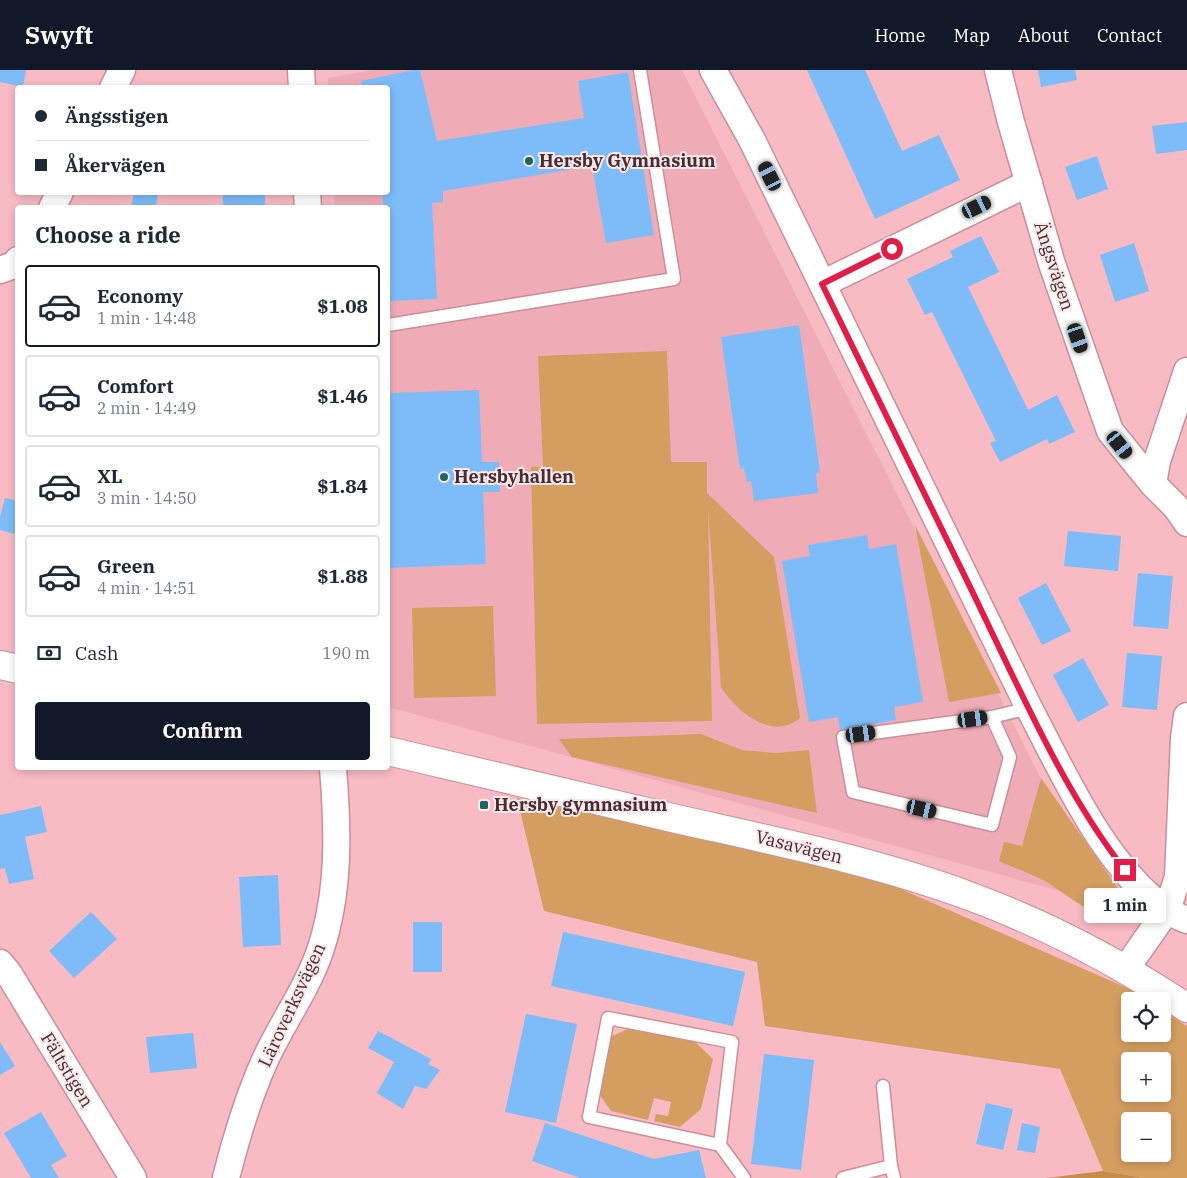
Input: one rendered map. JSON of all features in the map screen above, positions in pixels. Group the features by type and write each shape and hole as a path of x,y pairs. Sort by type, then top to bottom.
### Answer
{"street":[{"path":"114,85 122,70"},
{"path":"301,70 302,85"},
{"path":"713,70 752,140 1029,708 1073,792 1106,846 1134,881 1177,915"},
{"name":"Ängsvägen","path":"998,70 1052,264 1110,431 1153,484 1176,507 1187,523"},
{"path":"822,284 1029,183"},
{"path":"0,270 15,264"},
{"path":"1153,484 1157,460 1187,372"},
{"path":"0,665 15,668"},
{"path":"1125,970 1177,915 1184,738 1187,716"},
{"name":"Vasavägen","path":"390,751 833,855 973,897 1066,938 1125,970 1187,1008"},
{"name":"Läroverksvägen","path":"226,1178 244,1113 265,1060 320,952 329,916 335,876 337,823 333,770"},
{"name":"Fältstigen","path":"0,963 9,974 133,1178"}],"lane":[{"path":"390,325 674,279 640,70"},
{"path":"992,717 1010,757 992,825 853,792 843,737 992,717 1029,708"},
{"path":"720,1145 732,1042 608,1018 589,1116 720,1145 744,1178"},
{"path":"843,1178 893,1172 883,1086"}],"shaded area":[{"path":"373,70 682,70 1104,903 390,708 390,205 335,205 334,195 390,195 390,85 328,85 328,78"},
{"path":"667,351 671,462 707,462 707,493 774,557 800,718 789,725 778,727 756,721 745,714 721,687 708,509 712,721 537,724 531,467 543,467 538,356"},
{"path":"915,525 1001,693 949,702"},
{"path":"493,606 496,696 414,698 412,608"},
{"path":"701,734 742,750 776,753 809,750 817,813 572,757 559,739"},
{"path":"1041,778 1117,887 1120,903 1115,912 1109,915 1090,910 1034,875 999,861 1004,842 1022,846"},
{"path":"517,798 864,873 1125,987 1133,992 1121,992 1121,1042 1171,1042 1171,1016 1187,1026 1187,1178 1144,1178 1103,1171 1060,1069 765,1026 757,962 544,911"},
{"path":"632,1027 694,1041 713,1059 701,1109 680,1127 654,1121 656,1114 668,1116 671,1102 654,1098 648,1120 611,1111 596,1090 610,1037"},
{"path":"1103,1171 1144,1178 1047,1178"}],"building":[{"path":"0,70 26,70 23,85 0,82"},
{"path":"420,70 437,141 584,118 578,81 628,72 654,235 606,243 592,166 443,191 443,202 432,203 437,299 390,301 390,205 384,205 382,195 390,195 390,85 362,85 361,81"},
{"path":"807,70 865,70 902,151 939,135 960,180 875,219"},
{"path":"1038,70 1075,70 1077,80 1041,87"},
{"path":"1187,122 1187,150 1156,154 1152,126"},
{"path":"1097,156 1108,189 1077,200 1065,167"},
{"path":"133,195 158,195 156,205 132,205"},
{"path":"223,195 265,195 265,205 223,205"},
{"path":"981,236 999,272 968,287 1028,410 1057,395 1075,432 1049,444 1047,439 1000,462 990,443 996,441 932,312 925,315 907,279 953,257 950,251"},
{"path":"1134,243 1149,291 1115,302 1100,255"},
{"path":"799,325 820,472 816,473 818,493 754,501 751,481 747,482 744,468 740,469 721,337"},
{"name":"Hersbyhallen","path":"479,390 482,462 499,462 500,492 483,492 486,564 390,568 390,393"},
{"path":"5,498 15,500 15,534 0,530 0,517"},
{"path":"1068,531 1121,536 1118,571 1064,566"},
{"path":"867,535 869,549 896,544 923,702 894,707 896,720 840,730 838,717 809,722 782,561 810,556 808,545"},
{"path":"1138,573 1173,576 1168,629 1133,626"},
{"path":"1046,583 1071,631 1042,645 1018,598"},
{"path":"1127,653 1162,656 1157,710 1122,707"},
{"path":"1083,658 1109,705 1078,722 1053,675"},
{"path":"41,806 47,832 25,837 34,879 9,884 5,868 0,869 0,815"},
{"path":"278,875 281,945 243,947 239,877"},
{"path":"91,912 117,939 74,978 49,951"},
{"path":"413,922 442,922 442,972 413,972"},
{"path":"563,932 745,972 733,1026 551,986"},
{"path":"526,1014 577,1024 556,1123 505,1112"},
{"path":"378,1031 431,1059 428,1064 440,1070 426,1089 415,1086 403,1109 377,1093 394,1062 368,1048"},
{"path":"193,1033 197,1068 150,1073 146,1037"},
{"path":"0,1042 15,1066 0,1075"},
{"path":"764,1054 814,1060 801,1170 751,1164"},
{"path":"986,1103 1013,1109 1003,1150 976,1144"},
{"path":"41,1112 67,1156 51,1165 59,1178 31,1178 4,1133"},
{"path":"545,1123 654,1159 699,1150 706,1178 580,1178 532,1161"},
{"path":"1022,1123 1040,1127 1035,1153 1017,1150"}],"place":[{"name":"Hersby Gymnasium","path":"529,161"},
{"name":"Hersbyhallen","path":"444,477"},
{"name":"Hersby gymnasium","path":"484,805"}],"route":[{"path":"892,249 822,284 1029,708 1073,792 1106,846 1125,870"}]}
